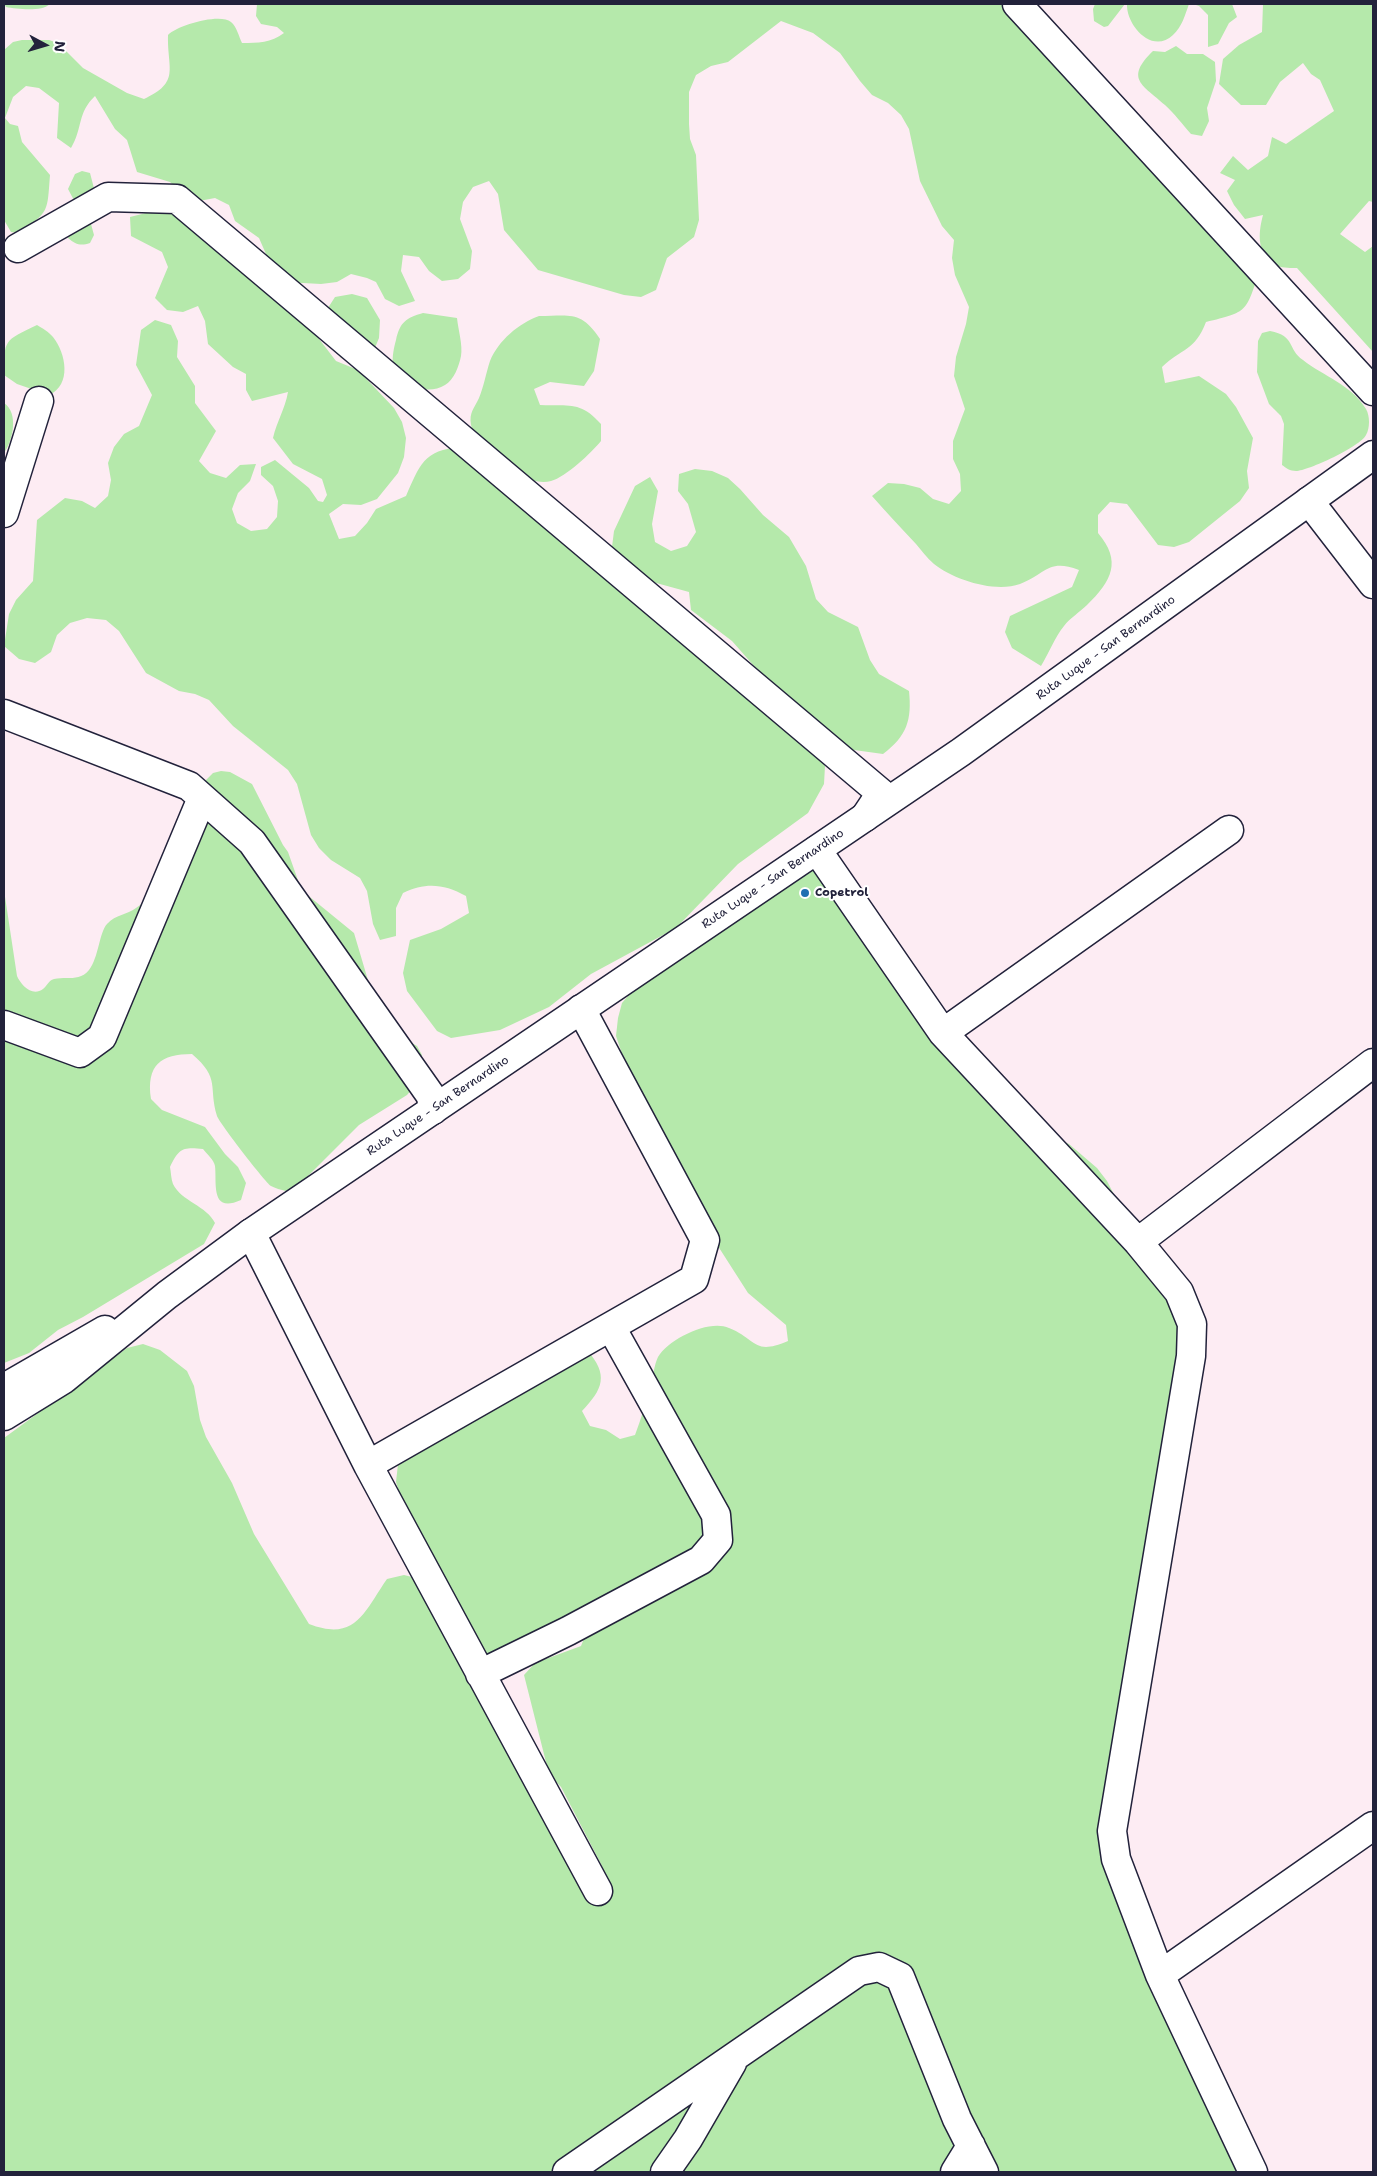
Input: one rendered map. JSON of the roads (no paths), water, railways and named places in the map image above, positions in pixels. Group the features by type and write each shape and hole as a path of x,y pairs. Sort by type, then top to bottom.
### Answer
{"street":[{"path":"1016,4 1373,391"},
{"path":"18,248 108,196 176,200 881,793 865,817"},
{"path":"4,513 39,401"},
{"name":"Ruta Luque - San Bernardino","path":"168,1295 251,1233 962,752 1373,455"},
{"path":"1309,501 1373,584"},
{"path":"4,714 189,786 252,842 431,1096 433,1110"},
{"path":"4,1025 80,1052 102,1037 202,798"},
{"path":"943,1033 1229,830"},
{"path":"817,850 943,1033 1138,1242 1180,1292 1192,1324 1191,1356 1112,1831 1116,1859 1160,1975 1254,2172"},
{"path":"368,1465 694,1280 705,1240 581,1009"},
{"path":"1138,1242 1373,1063"},
{"path":"251,1233 368,1465 598,1891"},
{"path":"4,1388 57,1356 168,1295"},
{"path":"4,1416 64,1378 168,1295"},
{"path":"480,1674 568,1631 701,1560 718,1540 716,1515 611,1327"},
{"path":"1160,1975 1373,1826"},
{"path":"567,2172 859,1971 879,1967 900,1977 957,2118 984,2172"},
{"path":"665,2172 688,2139 736,2056"},
{"path":"956,2172 971,2146"}],"place":[{"name":"Copetrol","path":"805,893"}]}
